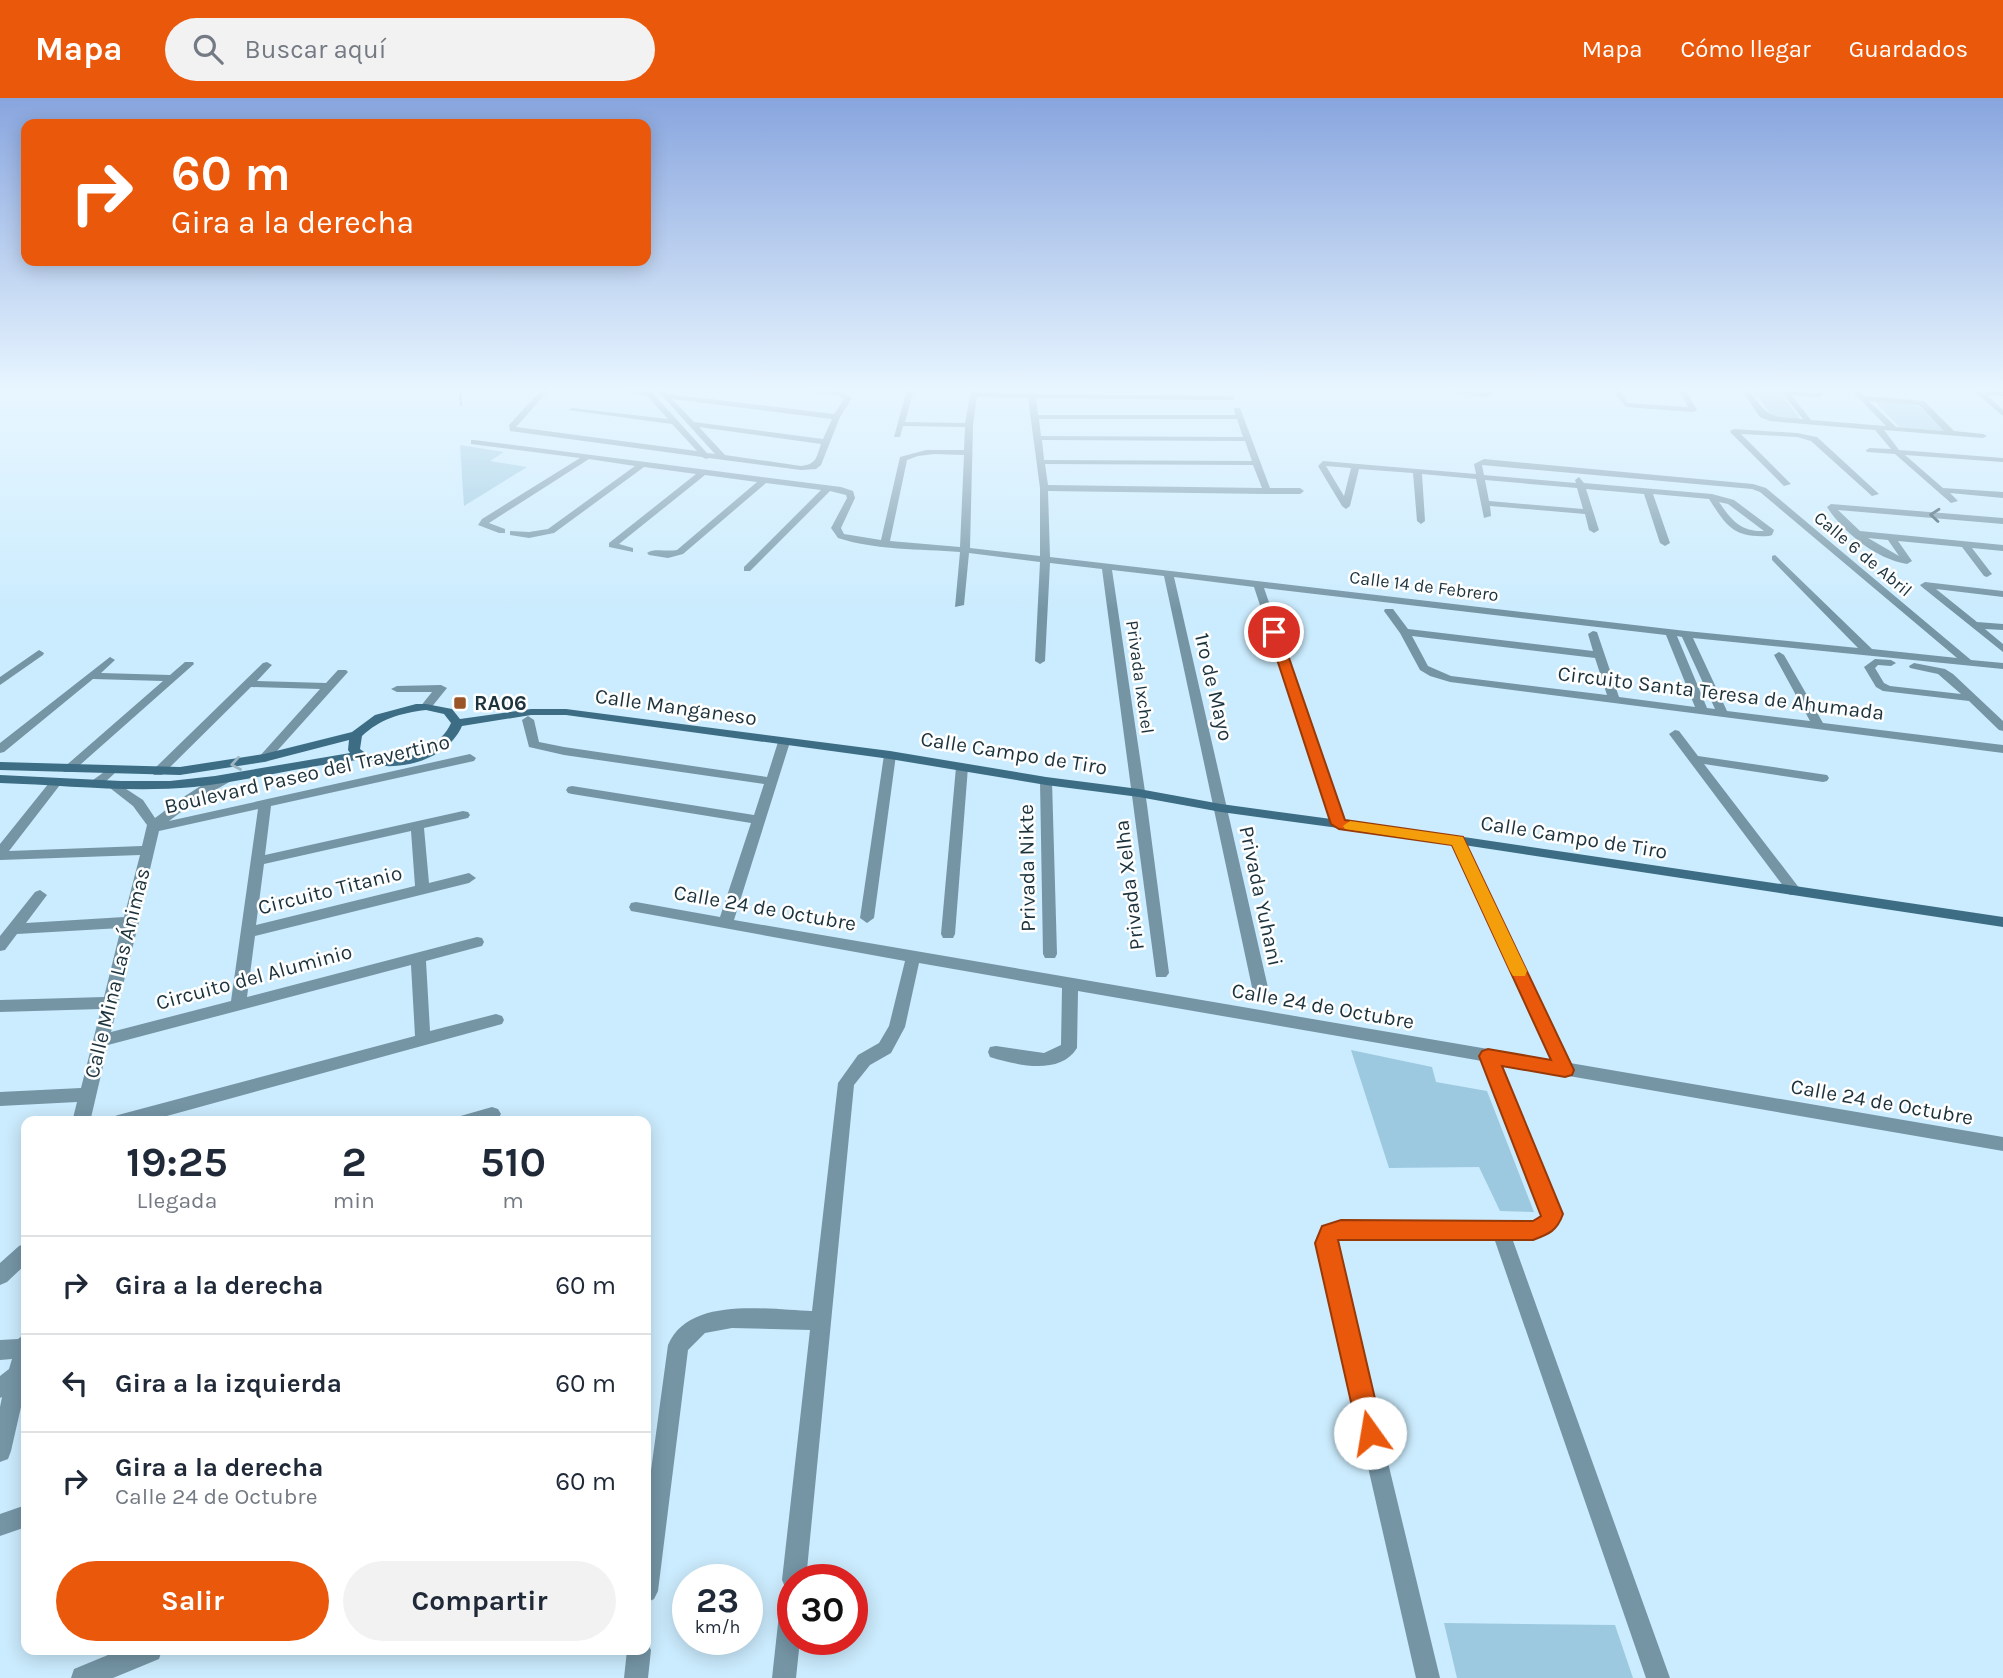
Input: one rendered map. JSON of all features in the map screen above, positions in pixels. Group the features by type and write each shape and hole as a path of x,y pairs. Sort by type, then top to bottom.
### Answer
{"street":[{"path":"502,531 483,525 485,521 578,463"},
{"path":"618,463 827,489"},
{"path":"760,463 801,468 813,467 815,463"},
{"path":"885,544 902,463"},
{"path":"959,606 965,550 968,463"},
{"path":"1039,463 1044,488 1045,559 1040,661"},
{"path":"1198,463 1256,463 1267,491"},
{"path":"1356,465 1346,506 1323,463 1356,465 1417,470 1712,498 1731,502 1769,530 1769,533 1739,532 1732,528 1712,498"},
{"name":"Calle 6 de Abril","path":"1479,463 1480,476"},
{"name":"Calle 6 de Abril","path":"1488,463 1752,487 1763,491 1969,663"},
{"path":"1766,463 1787,484"},
{"path":"1840,463 1875,494"},
{"path":"1910,463 1954,501"},
{"path":"513,533 544,533 640,466"},
{"path":"1417,470 1421,520"},
{"path":"1573,470 1581,485 1594,530"},
{"path":"630,550 612,545 702,473"},
{"path":"1752,487 1778,475"},
{"path":"1480,476 1487,516"},
{"path":"652,553 674,554 763,481"},
{"path":"1044,488 1300,491"},
{"path":"747,569 827,489"},
{"name":"Calle 14 de Febrero","path":"827,489 850,493 851,498 836,528 841,536 885,544 1045,559 1869,658 2003,666"},
{"path":"1942,490 2003,495"},
{"path":"1648,492 1665,543"},
{"path":"1485,503 1590,512"},
{"path":"1892,538 1907,561 1891,559 1830,509 2003,521"},
{"path":"1859,534 2003,548"},
{"path":"1965,545 1987,574"},
{"path":"1775,558 1869,658 1875,662 1941,671 2003,727"},
{"name":"Privada Ixchel","path":"1107,567 1139,793"},
{"name":"1ro de Mayo","path":"1168,575 1221,808"},
{"path":"1258,584 1339,824"},
{"path":"2003,593 1925,585 2003,649"},
{"path":"1389,611 1405,632 1598,655"},
{"path":"1975,625 2003,627"},
{"name":"Circuito Santa Teresa de Ahumada","path":"1405,632 1423,668 1450,679 1816,723 2003,749"},
{"path":"1670,632 1702,709"},
{"path":"1593,634 1614,699"},
{"path":"1686,634 1722,712"},
{"path":"0,681 39,653"},
{"path":"1779,655 1816,723"},
{"name":"Circuito Santa Teresa de Ahumada","path":"1869,658 1869,667 1880,685 1887,689 1971,698"},
{"path":"0,749 110,660"},
{"path":"68,769 189,663"},
{"path":"158,772 267,665"},
{"path":"264,758 342,672"},
{"path":"90,676 173,678"},
{"path":"249,684 330,685"},
{"path":"397,689 441,688 426,707"},
{"path":"0,766 68,769 112,778 171,785 227,778 298,763 358,756 380,763 411,760 440,747 456,731 457,723 448,711 426,707 385,715 365,726 356,735 214,768 158,772 112,778 97,783 0,779"},
{"name":"Calle Manganeso","path":"457,723 520,713 566,712 890,755"},
{"path":"528,720 533,744 771,781"},
{"path":"1675,734 1795,892"},
{"path":"356,735 354,750 358,756"},
{"path":"726,922 783,742"},
{"path":"867,918 890,755"},
{"name":"Calle Campo de Tiro","path":"890,755 961,773 1139,793 1221,808 2003,922"},
{"name":"Boulevard Paseo del Travertino","path":"153,827 470,758"},
{"path":"1695,760 1823,778"},
{"path":"948,934 961,773"},
{"path":"112,778 138,803 153,827 188,800 227,778"},
{"path":"0,854 57,781"},
{"name":"Privada Nikte","path":"1046,781 1050,954"},
{"path":"572,790 759,820"},
{"name":"Privada Xelha","path":"1139,793 1161,973"},
{"path":"238,1005 265,804"},
{"name":"Privada Yuhani","path":"1221,808 1261,992"},
{"name":"Circuito Titanio","path":"257,861 463,815"},
{"name":"Circuito Titanio","path":"417,825 422,890"},
{"name":"Calle Mina Las Ánimas","path":"82,1116 132,922 153,827"},
{"path":"1457,841 1565,1070"},
{"path":"0,854 146,850"},
{"name":"Circuito Titanio","path":"248,932 469,878"},
{"path":"0,946 40,895"},
{"name":"Calle 24 de Octubre","path":"636,907 2003,1144"},
{"path":"14,929 132,922"},
{"name":"Circuito del Aluminio","path":"101,1041 477,942"},
{"path":"796,1564 846,1083 864,1060 884,1048 897,1027 913,957"},
{"path":"418,958 423,1040"},
{"path":"996,1052 1038,1060 1060,1057 1069,1048 1070,983"},
{"path":"0,1006 111,1003"},
{"path":"140,1116 496,1020"},
{"path":"1428,1678 1326,1243 1330,1233 1341,1230 1533,1230 1549,1222 1552,1214 1488,1056"},
{"path":"0,1099 87,1095"},
{"path":"485,1116 492,1114"},
{"path":"1500,1230 1658,1678"},
{"path":"0,1276 21,1257"},
{"path":"651,1553 678,1345 700,1324 732,1318 822,1321"},
{"path":"0,1350 21,1347"},
{"path":"0,1388 21,1374"},
{"path":"0,1451 21,1377"},
{"path":"0,1525 21,1518"},
{"path":"83,1678 138,1655"},
{"path":"636,1678 638,1655"},
{"path":"784,1678 787,1655"}],"shaded area":[{"path":"461,463 501,463 527,467 464,506"},
{"path":"1351,1050 1432,1067 1436,1082 1487,1091 1534,1212 1500,1211 1479,1167 1389,1168"},
{"path":"1444,1623 1615,1625 1633,1678 1457,1678"}],"slow traffic":[{"path":"1350,826 1457,841 1519,971"}],"place":[{"name":"RA06","path":"460,703"}],"route":[{"path":"1274,632 1339,824 1457,841 1565,1070 1488,1056 1552,1214 1543,1227 1533,1230 1341,1230 1330,1233 1326,1243 1370,1433"}]}
